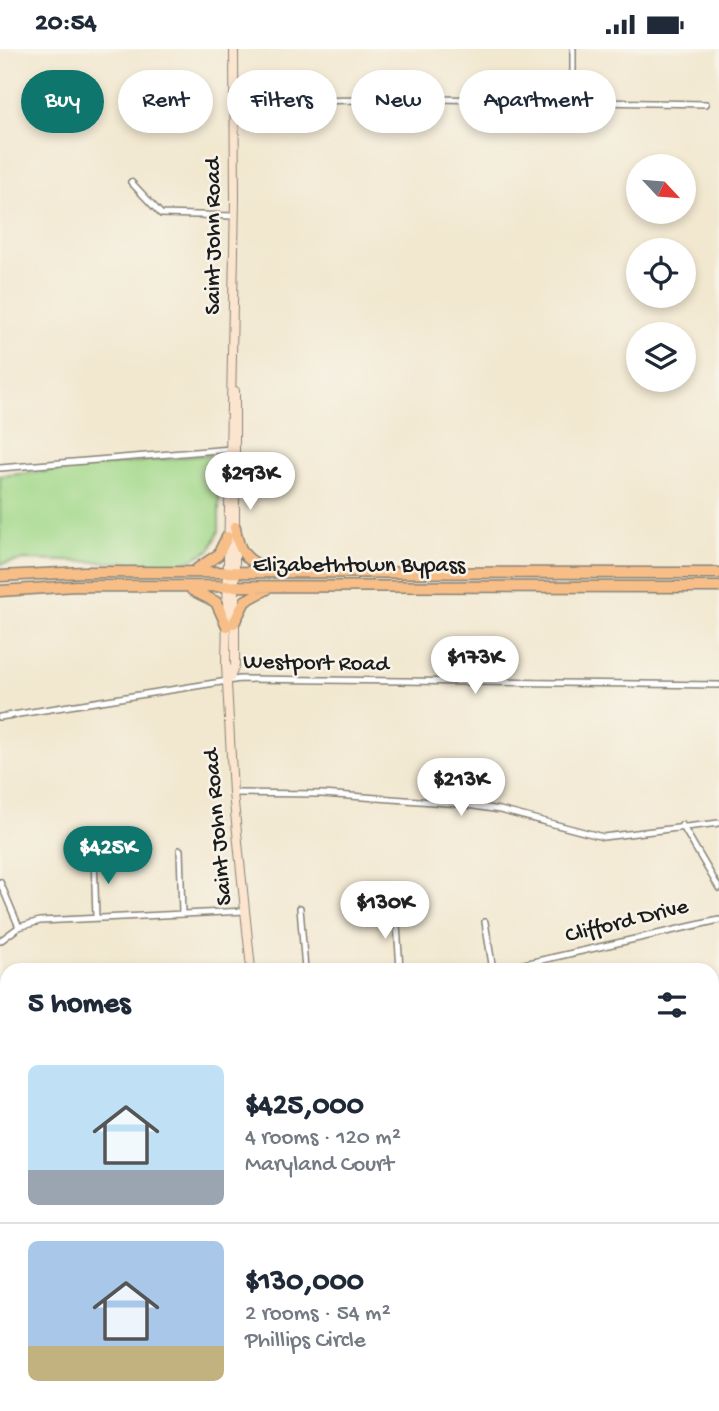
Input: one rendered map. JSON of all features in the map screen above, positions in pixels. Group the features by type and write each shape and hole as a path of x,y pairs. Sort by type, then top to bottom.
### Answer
{"highway":[{"path":"235,527 237,545 246,558 260,566 282,572"},
{"path":"168,572 206,565 218,555 227,537"},
{"name":"Elizabethtown Bypass","path":"0,576 65,572 719,573"},
{"name":"Elizabethtown Bypass","path":"0,591 76,586 719,587"},
{"path":"168,586 210,597 221,608 231,625"},
{"path":"231,625 240,607 251,596 282,586"}],"street":[{"name":"Saint John Road","path":"234,49 234,70"},
{"path":"573,49 573,70"},
{"path":"337,100 459,99"},
{"path":"616,103 706,104"},
{"name":"Saint John Road","path":"234,133 232,448 227,537 235,665 229,681 233,793 250,963"},
{"path":"131,182 162,214 234,216"},
{"name":"Saint John Road","path":"230,572 235,527 232,448"},
{"path":"0,468 232,448"},
{"name":"Westport Road","path":"0,717 229,681 719,685"},
{"path":"233,793 322,794 461,804 500,810 603,837 633,835 682,825 719,823"},
{"path":"682,825 719,888"},
{"path":"180,850 182,914"},
{"path":"94,856 96,917"},
{"path":"0,882 19,927"},
{"path":"300,908 305,963"},
{"path":"396,910 400,963"},
{"path":"0,941 19,927 40,921 245,911"},
{"name":"Clifford Drive","path":"529,963 719,920"},
{"path":"485,922 492,963"}],"green space":[{"path":"206,455 219,458 219,531 210,550 182,564 25,560 0,564 0,476"}]}
